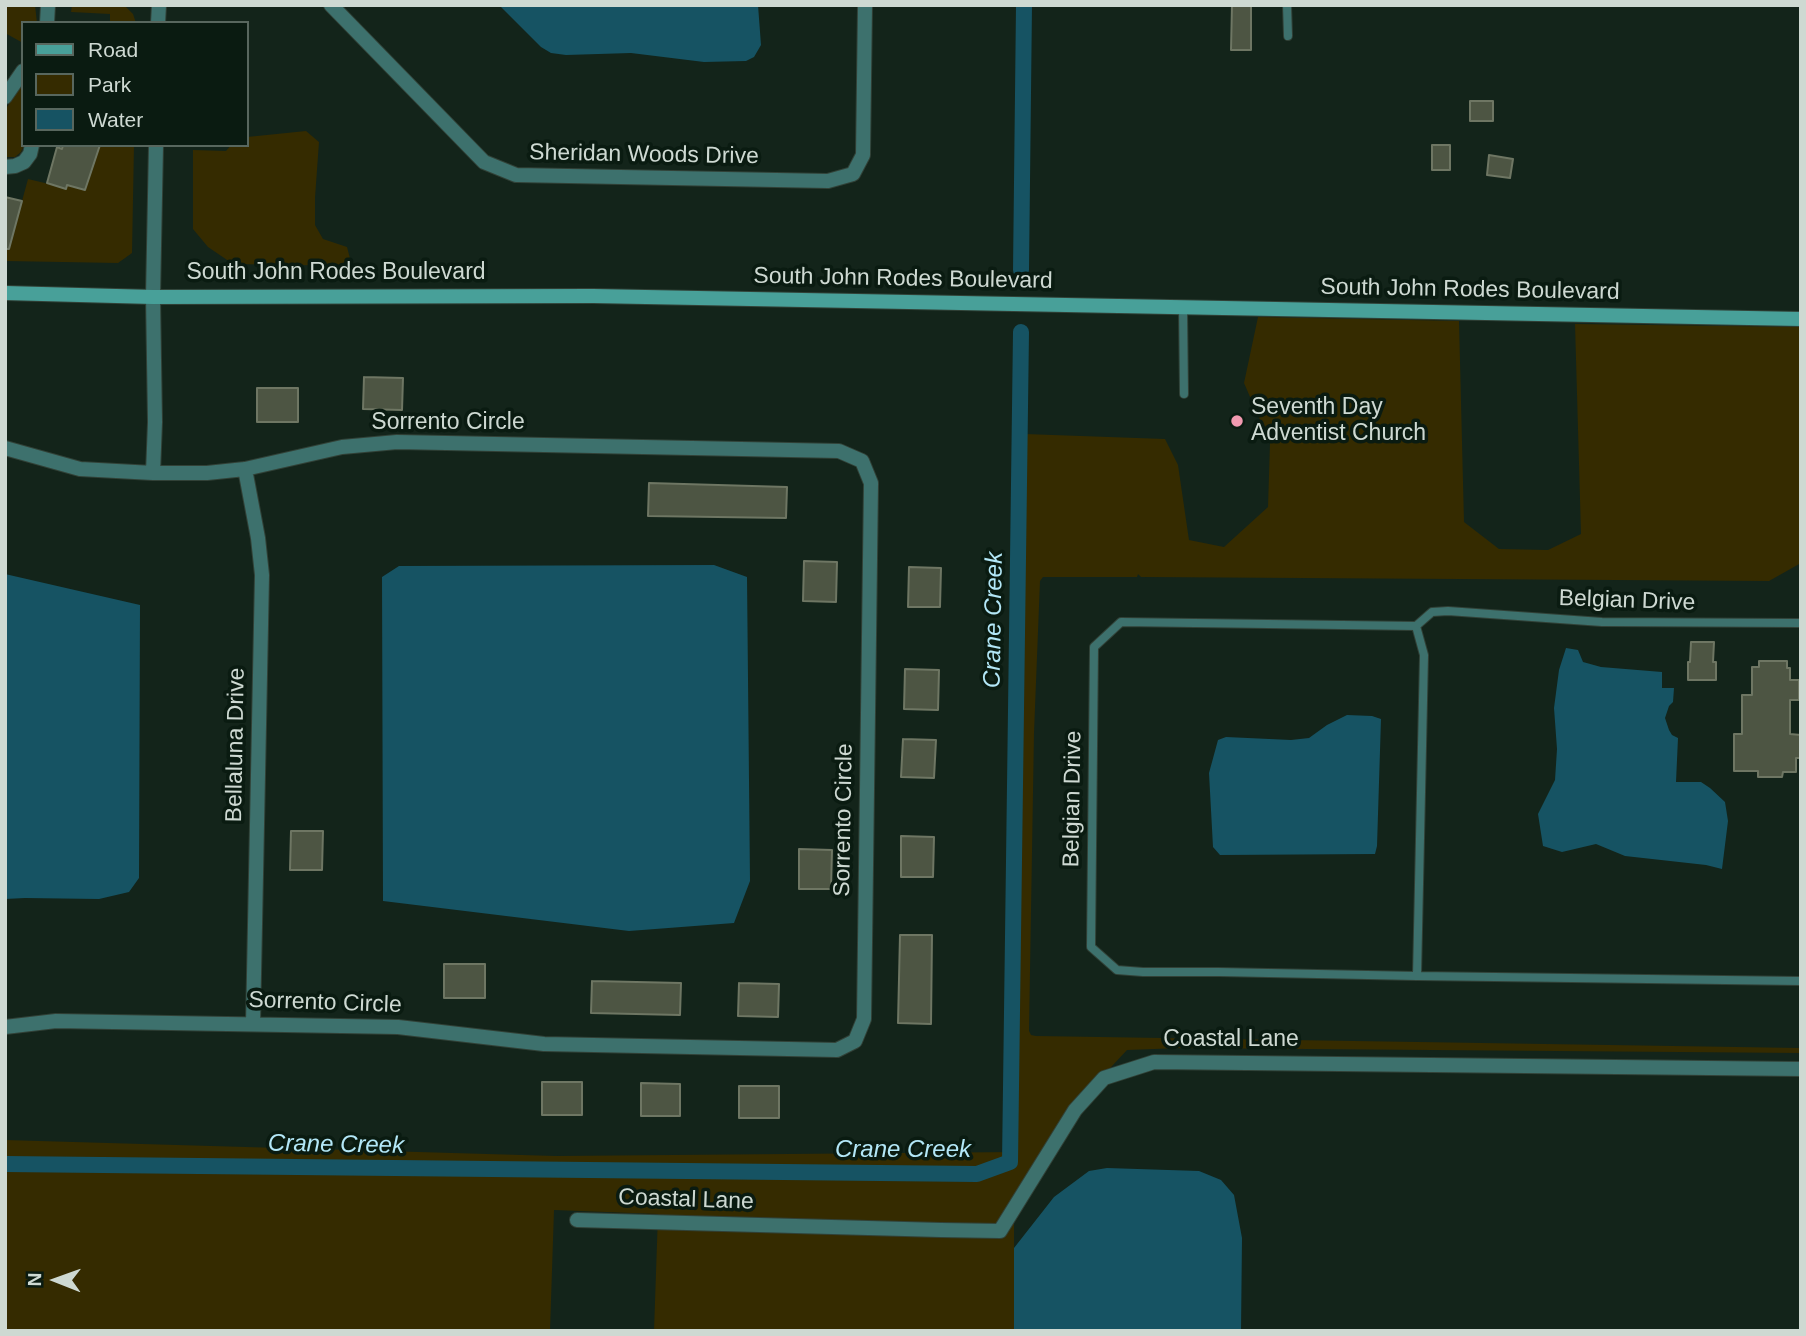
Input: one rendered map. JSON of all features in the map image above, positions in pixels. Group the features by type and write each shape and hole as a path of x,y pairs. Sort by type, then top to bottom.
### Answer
{"main road":[{"name":"South John Rodes Boulevard","path":"5,293 153,297 593,296 1801,319"}],"street":[{"name":"Sheridan Woods Drive","path":"331,5 484,162 516,175 828,181 853,174 863,155 865,5"},
{"path":"5,97 21,74"},
{"path":"5,167 24,162 32,147"},
{"path":"153,473 156,147"},
{"name":"Sorrento Circle","path":"5,448 80,469 153,473 207,473 245,469 342,447 397,442 839,451 862,461 871,483 864,1019 855,1041 837,1050 544,1044 398,1027 56,1021 5,1027"},
{"name":"Bellaluna Drive","path":"245,469 262,575 253,1024"},
{"name":"Coastal Lane","path":"577,1220 1000,1231 1075,1110 1104,1078 1154,1062 1801,1069"}],"lane":[{"path":"1287,5 1288,36"},
{"path":"1183,307 1184,394"},
{"name":"Belgian Drive","path":"1801,623 1602,622 1448,611 1432,612 1416,626 1121,622 1094,647 1091,947 1117,970 1801,981"},
{"path":"1416,626 1423,655 1418,976"}],"green space":[{"path":"5,5 35,5 37,21 21,21 21,42 5,33"},
{"path":"72,5 124,5 133,14 135,21 110,21 110,14 71,12"},
{"path":"21,86 21,147 23,147 15,157 5,157 5,110"},
{"path":"306,131 319,142 315,225 323,239 347,247 352,266 233,264 208,247 193,229 193,150 226,151 229,147 248,147 248,137"},
{"path":"99,147 134,147 132,253 118,263 5,261 5,233 13,234 28,179 85,190"},
{"path":"1258,317 1459,321 1464,522 1499,549 1548,550 1581,534 1575,324 1801,327 1801,563 1769,581 1141,577 1138,574 1137,577 1043,577 1040,581 1034,733 1031,1035 1801,1048 1801,1053 1182,1048 1127,1050 1071,1110 1014,1216 1014,1331 654,1331 658,1214 554,1210 550,1331 5,1331 5,1140 556,1156 1017,1152 1010,1010 1025,434 1165,439 1178,465 1189,540 1224,547 1268,507 1270,443 1244,383"}],"water":[{"path":"499,5 758,5 761,45 754,57 746,61 704,62 631,53 551,53 541,47"},
{"path":"714,565 747,577 750,881 734,923 629,931 383,901 382,577 399,566"},
{"path":"5,574 140,605 139,878 129,892 99,899 5,899"},
{"path":"1566,648 1578,650 1583,662 1601,667 1662,672 1662,688 1674,688 1673,702 1665,718 1672,735 1678,738 1676,782 1701,782 1725,802 1728,821 1722,869 1625,856 1596,844 1562,852 1543,846 1538,814 1555,780 1557,749 1554,708 1559,670"},
{"path":"1347,715 1381,719 1375,854 1220,855 1213,847 1209,773 1218,740 1226,737 1291,740 1309,738"},
{"path":"1107,1168 1199,1171 1221,1180 1234,1195 1242,1238 1241,1331 1014,1331 1014,1248 1054,1197 1089,1171"}],"building":[{"path":"1232,5 1251,5 1251,50 1231,50"},
{"path":"1470,101 1493,101 1493,121 1470,121"},
{"path":"1432,145 1450,145 1450,170 1432,170"},
{"path":"57,147 99,147 85,190 67,185 66,189 47,183"},
{"path":"1489,155 1513,159 1510,178 1487,175"},
{"path":"5,197 22,201 9,249 5,249"},
{"path":"364,377 403,378 402,410 363,409"},
{"path":"257,388 298,388 298,422 257,422"},
{"path":"649,483 787,487 786,518 648,516"},
{"path":"804,561 837,562 836,602 803,601"},
{"path":"909,567 941,568 940,607 908,607"},
{"path":"1691,642 1714,642 1716,680 1688,680"},
{"path":"1759,661 1787,661 1790,680 1799,680 1799,700 1790,700 1790,734 1801,735 1801,758 1796,758 1796,772 1783,772 1782,777 1758,777 1758,771 1734,771 1734,734 1742,734 1742,695 1752,695 1752,667 1759,667"},
{"path":"905,669 939,670 938,710 904,709"},
{"path":"903,739 936,740 934,778 901,777"},
{"path":"291,831 323,831 322,870 290,870"},
{"path":"901,836 934,837 933,877 901,877"},
{"path":"799,849 832,850 831,889 799,889"},
{"path":"900,935 932,935 931,1024 898,1023"},
{"path":"444,964 485,964 485,998 444,998"},
{"path":"592,981 681,983 680,1015 591,1013"},
{"path":"739,983 779,984 778,1017 738,1016"},
{"path":"542,1082 582,1082 582,1115 542,1115"},
{"path":"641,1083 680,1084 680,1116 641,1116"},
{"path":"739,1086 779,1086 779,1118 739,1118"}],"waterway":[{"name":"Crane Creek","path":"1021,270 1024,5"},
{"name":"Crane Creek","path":"5,1164 977,1174 1010,1162 1021,332"}],"place":[{"name":"Seventh Day Adventist Church","path":"1237,421"}]}
